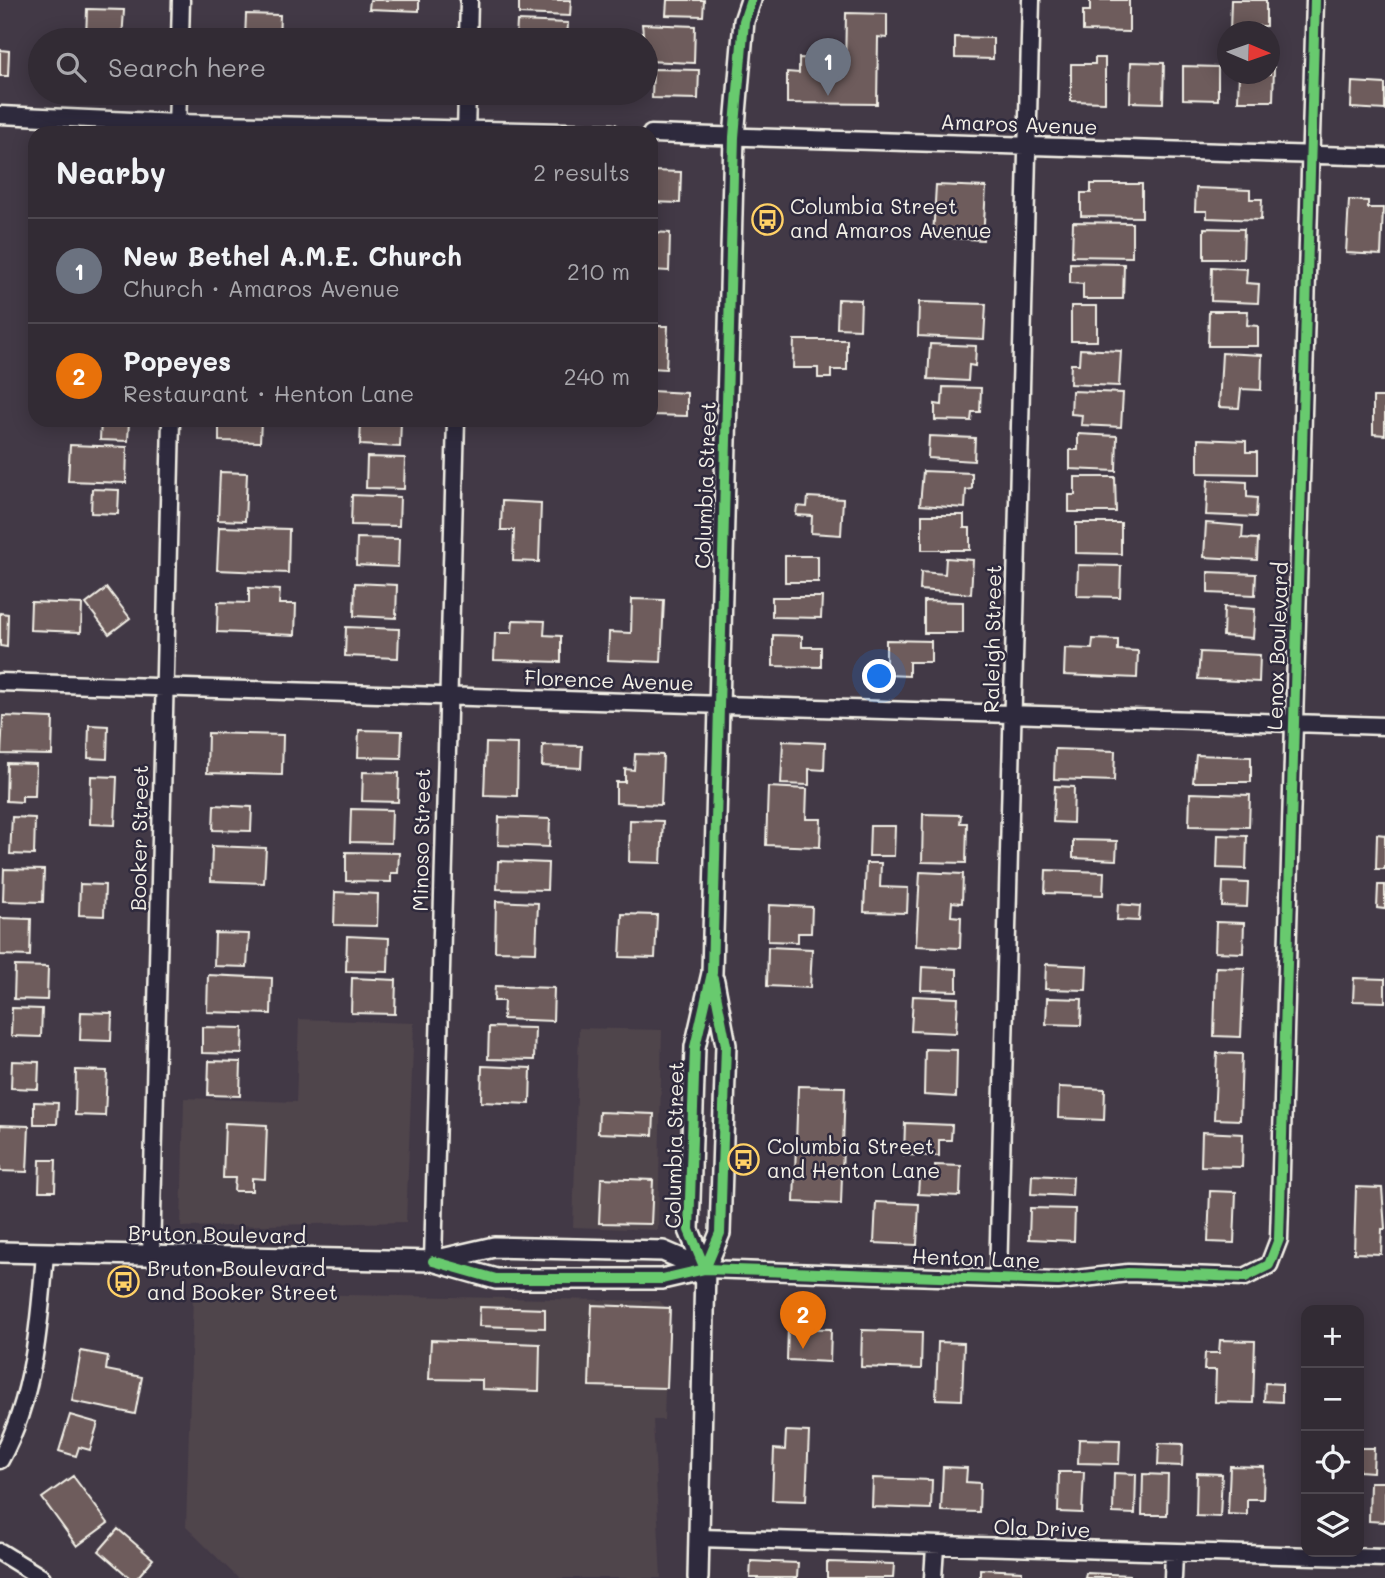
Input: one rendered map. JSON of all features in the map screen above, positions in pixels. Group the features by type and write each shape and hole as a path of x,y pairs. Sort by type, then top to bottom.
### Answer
{"street":[{"path":"180,28 181,0"},
{"path":"468,28 469,0"},
{"name":"Columbia Street","path":"705,1269 689,1230 695,1047 712,973 734,137 744,21 751,0"},
{"name":"Raleigh Street","path":"998,1278 1031,0"},
{"name":"Lenox Boulevard","path":"1245,1277 1269,1265 1279,1240 1315,0"},
{"path":"177,126 178,105"},
{"path":"466,126 467,105"},
{"path":"0,115 150,126"},
{"name":"Amaros Avenue","path":"658,134 1385,158"},
{"name":"Booker Street","path":"151,1257 171,427"},
{"name":"Minoso Street","path":"433,1261 446,696 456,427"},
{"name":"Florence Avenue","path":"0,682 1385,726"},
{"name":"Columbia Street","path":"698,1578 705,1269 720,1233 726,1045 712,973"},
{"name":"Bruton Boulevard","path":"0,1252 433,1261 494,1247 663,1251 705,1269"},
{"path":"0,1460 24,1394 39,1330 45,1253"},
{"name":"Bruton Boulevard","path":"433,1261 496,1279 662,1279 705,1269"},
{"name":"Henton Lane","path":"705,1269 1058,1281 1128,1273 1245,1277"},
{"name":"Ola Drive","path":"698,1538 1385,1558"},
{"path":"933,1578 935,1547"},
{"path":"0,1552 42,1578"},
{"path":"1173,1578 1174,1553"}],"shaded area":[{"path":"299,1019 414,1023 406,1222 181,1227 184,1098 296,1102"},
{"path":"579,1028 662,1030 658,1230 573,1227"},
{"path":"193,1292 660,1301 668,1310 664,1420 653,1420 661,1578 238,1578 186,1527"}],"building":[{"path":"370,0 419,0 419,11 369,9"},
{"path":"519,0 571,0 570,16 519,14"},
{"path":"667,0 704,0 703,16 666,15"},
{"path":"1090,0 1129,0 1129,32 1083,31 1083,11 1090,11"},
{"path":"1231,0 1266,0 1266,21 1230,21"},
{"path":"87,9 124,10 123,28 86,28"},
{"path":"846,13 887,14 887,38 878,37 877,104 787,103 787,72 799,73 799,58 817,59 816,71 845,72"},
{"path":"246,14 280,15 279,28 245,28"},
{"path":"517,21 568,23 568,28 517,28"},
{"path":"642,24 695,26 694,63 658,62 658,28 642,28"},
{"path":"955,37 993,38 993,59 955,58"},
{"path":"0,50 9,51 8,76 0,76"},
{"path":"1095,58 1105,58 1105,102 1071,101 1071,64 1095,64"},
{"path":"1131,62 1164,63 1163,103 1130,102"},
{"path":"1183,66 1217,67 1218,100 1183,99"},
{"path":"658,69 699,70 698,99 658,98"},
{"path":"1352,82 1385,84 1385,110 1351,108"},
{"path":"1239,84 1274,84 1273,101 1238,101"},
{"path":"658,171 681,172 680,203 658,202"},
{"path":"1091,184 1142,184 1142,217 1081,216 1081,193 1091,193"},
{"path":"936,185 986,187 983,240 933,237"},
{"path":"1196,188 1250,190 1250,199 1262,199 1261,220 1207,218 1207,211 1195,211"},
{"path":"1349,200 1368,201 1368,208 1383,208 1381,255 1346,253"},
{"path":"1073,222 1132,223 1132,257 1072,256"},
{"path":"1204,228 1244,229 1243,259 1204,259"},
{"path":"658,232 670,233 669,271 658,270"},
{"path":"1070,263 1124,264 1123,299 1083,299 1083,284 1070,283"},
{"path":"1212,267 1247,269 1246,283 1259,284 1258,303 1211,301"},
{"path":"838,299 861,300 860,329 837,328"},
{"path":"919,302 986,304 984,339 918,336"},
{"path":"1071,306 1097,306 1097,341 1071,341"},
{"path":"1209,311 1248,311 1247,325 1258,326 1258,346 1208,346"},
{"path":"658,326 668,326 666,369 658,368"},
{"path":"794,340 847,340 847,370 831,370 831,378 818,378 818,368 793,368"},
{"path":"930,344 976,346 975,366 969,365 968,381 928,379"},
{"path":"1080,349 1121,351 1119,386 1070,384 1071,364 1079,364"},
{"path":"1222,353 1262,355 1261,390 1241,389 1239,408 1219,407"},
{"path":"943,387 981,388 980,412 972,412 971,421 935,420 935,404 942,405"},
{"path":"658,391 687,393 687,416 658,415"},
{"path":"1072,391 1123,393 1121,427 1081,425 1082,415 1071,414"},
{"path":"1373,397 1385,397 1385,435 1373,434"},
{"path":"101,427 129,427 128,441 100,440"},
{"path":"219,427 261,427 260,442 219,441"},
{"path":"361,427 401,427 400,447 360,445"},
{"path":"1078,434 1117,436 1116,471 1070,469 1070,450 1078,450"},
{"path":"929,436 975,438 974,461 928,458"},
{"path":"1198,439 1246,441 1246,452 1257,452 1257,474 1198,473"},
{"path":"70,445 127,447 126,483 68,481"},
{"path":"367,457 405,458 404,489 366,488"},
{"path":"923,471 972,473 972,489 966,490 965,508 920,505"},
{"path":"220,472 247,473 245,521 218,520"},
{"path":"1075,477 1115,477 1116,512 1069,512 1069,495 1075,495"},
{"path":"1208,480 1247,482 1247,497 1257,498 1256,517 1206,515"},
{"path":"92,489 119,490 118,514 91,513"},
{"path":"352,495 400,497 399,526 351,525"},
{"path":"808,497 843,499 841,535 811,533 812,516 796,515 797,506 807,507"},
{"path":"502,501 541,503 539,562 513,561 514,530 501,530"},
{"path":"922,515 964,515 964,528 970,528 970,550 922,550"},
{"path":"1076,523 1121,523 1121,554 1076,553"},
{"path":"1206,523 1243,526 1242,538 1258,539 1257,560 1204,557"},
{"path":"219,527 289,529 288,573 217,570"},
{"path":"357,538 399,539 398,567 356,565"},
{"path":"785,556 818,556 818,582 785,582"},
{"path":"946,558 973,560 971,594 920,590 921,572 945,574"},
{"path":"1078,565 1121,566 1120,597 1077,596"},
{"path":"1208,572 1256,574 1255,595 1208,593"},
{"path":"355,583 397,585 396,618 354,616"},
{"path":"107,588 130,618 109,634 86,604"},
{"path":"249,588 280,590 279,604 296,604 295,635 217,632 218,602 249,603"},
{"path":"772,597 822,597 821,618 772,617"},
{"path":"632,599 664,600 661,662 608,660 609,632 631,633"},
{"path":"924,601 963,602 963,633 924,633"},
{"path":"31,602 82,604 81,632 30,630"},
{"path":"1224,607 1255,609 1253,638 1223,636"},
{"path":"0,613 8,614 7,647 0,646"},
{"path":"513,620 545,621 544,635 561,636 561,662 494,660 495,633 512,633"},
{"path":"346,627 399,629 398,658 345,656"},
{"path":"773,635 802,636 802,647 821,647 821,667 773,666"},
{"path":"1093,639 1118,640 1118,650 1138,651 1137,678 1064,675 1065,648 1092,649"},
{"path":"886,640 931,641 931,662 909,662 909,676 886,675"},
{"path":"1200,652 1260,655 1259,682 1198,679"},
{"path":"3,716 53,718 52,755 1,754"},
{"path":"89,725 108,726 107,759 88,758"},
{"path":"359,730 402,731 401,758 358,757"},
{"path":"208,733 283,735 282,775 207,773"},
{"path":"783,741 825,743 824,770 809,769 809,785 781,784"},
{"path":"486,743 518,744 517,796 484,795"},
{"path":"543,745 582,746 581,768 542,766"},
{"path":"1055,749 1115,751 1114,781 1054,779"},
{"path":"635,754 663,755 661,805 616,803 616,782 625,782 625,769 634,770"},
{"path":"1196,755 1251,757 1251,782 1193,782"},
{"path":"7,763 36,764 35,796 22,796 22,802 6,801"},
{"path":"363,772 399,773 398,802 362,801"},
{"path":"91,776 117,777 115,825 90,824"},
{"path":"1055,786 1074,787 1073,823 1053,822"},
{"path":"768,787 807,789 806,819 821,819 820,847 766,845"},
{"path":"1190,793 1250,795 1249,827 1189,826"},
{"path":"214,805 252,807 251,831 213,830"},
{"path":"351,809 392,810 391,843 350,842"},
{"path":"923,814 961,815 960,823 967,823 966,863 922,862"},
{"path":"12,817 35,818 34,855 10,854"},
{"path":"499,817 550,819 549,847 498,845"},
{"path":"630,820 663,821 661,863 629,862"},
{"path":"870,826 895,826 894,856 869,856"},
{"path":"1377,834 1385,835 1385,869 1376,869"},
{"path":"1218,835 1247,836 1246,869 1217,868"},
{"path":"1073,840 1117,841 1116,860 1073,858"},
{"path":"212,846 266,848 264,883 211,881"},
{"path":"346,852 399,853 398,873 391,873 391,882 346,881"},
{"path":"498,861 548,863 547,890 497,889"},
{"path":"866,863 881,863 880,887 908,888 907,913 864,912"},
{"path":"4,869 44,870 43,902 3,901"},
{"path":"1046,870 1104,872 1103,895 1045,893"},
{"path":"920,872 963,874 962,903 952,902 951,916 961,917 960,948 916,946"},
{"path":"1223,882 1248,883 1247,907 1222,906"},
{"path":"80,884 105,885 104,916 79,915"},
{"path":"1378,885 1385,885 1385,909 1377,908"},
{"path":"335,892 378,894 377,926 334,925"},
{"path":"496,901 538,903 536,952 495,951"},
{"path":"1118,904 1140,906 1139,921 1117,920"},
{"path":"769,905 812,907 811,933 798,933 798,942 768,941"},
{"path":"622,914 657,915 655,958 620,957"},
{"path":"0,918 31,919 30,956 0,955"},
{"path":"1216,922 1244,923 1243,953 1215,952"},
{"path":"215,933 249,934 247,967 214,966"},
{"path":"347,936 389,938 388,972 346,971"},
{"path":"768,947 812,949 810,988 767,986"},
{"path":"1046,964 1087,966 1086,990 1045,989"},
{"path":"15,966 48,967 47,1000 14,999"},
{"path":"922,967 957,969 957,991 921,990"},
{"path":"1216,967 1244,968 1241,1037 1214,1036"},
{"path":"208,975 272,978 271,1014 207,1012"},
{"path":"352,978 396,980 395,1014 351,1013"},
{"path":"1354,978 1385,979 1385,1002 1353,1001"},
{"path":"495,986 554,988 553,1021 503,1019 504,1001 494,1001"},
{"path":"913,996 958,998 956,1033 911,1031"},
{"path":"1047,998 1082,999 1081,1025 1046,1024"},
{"path":"12,1008 42,1009 41,1037 11,1036"},
{"path":"81,1012 112,1013 111,1041 80,1040"},
{"path":"202,1027 243,1028 242,1054 202,1053"},
{"path":"489,1027 535,1028 534,1060 488,1059"},
{"path":"925,1049 957,1050 956,1097 924,1095"},
{"path":"1217,1053 1242,1054 1240,1120 1214,1119"},
{"path":"12,1061 39,1062 38,1089 11,1088"},
{"path":"209,1061 241,1062 240,1096 208,1095"},
{"path":"482,1066 531,1068 530,1104 481,1102"},
{"path":"76,1070 107,1071 105,1116 75,1115"},
{"path":"798,1086 845,1087 841,1204 794,1202"},
{"path":"1059,1087 1105,1089 1104,1120 1058,1118"},
{"path":"34,1102 58,1103 57,1124 34,1124"},
{"path":"599,1112 654,1114 653,1135 598,1133"},
{"path":"225,1123 267,1125 265,1179 252,1178 252,1191 234,1191 235,1178 223,1178"},
{"path":"905,1123 952,1125 951,1140 939,1140 939,1156 904,1155"},
{"path":"0,1125 29,1126 27,1172 0,1171"},
{"path":"1202,1132 1243,1134 1242,1167 1201,1166"},
{"path":"40,1160 56,1160 55,1191 39,1191"},
{"path":"935,1165 961,1166 960,1196 918,1194 919,1179 935,1179"},
{"path":"1032,1175 1073,1177 1072,1196 1031,1194"},
{"path":"601,1178 653,1180 651,1224 599,1223"},
{"path":"1356,1187 1382,1188 1385,1229 1382,1229 1381,1254 1354,1253"},
{"path":"1210,1191 1236,1192 1234,1243 1208,1242"},
{"path":"876,1202 919,1204 917,1245 874,1243"},
{"path":"1030,1208 1075,1209 1074,1241 1029,1239"},
{"path":"592,1305 670,1308 667,1388 589,1386"},
{"path":"480,1307 545,1309 545,1328 479,1326"},
{"path":"788,1328 831,1329 830,1362 787,1360"},
{"path":"862,1330 922,1332 921,1369 861,1367"},
{"path":"431,1340 540,1344 539,1391 482,1389 482,1380 429,1379"},
{"path":"1220,1340 1255,1341 1253,1403 1215,1402 1216,1370 1204,1370 1205,1353 1219,1353"},
{"path":"938,1342 964,1343 962,1400 936,1399"},
{"path":"81,1351 108,1356 106,1370 142,1377 135,1414 72,1401"},
{"path":"1265,1383 1282,1384 1282,1402 1264,1401"},
{"path":"70,1415 98,1423 90,1450 79,1447 76,1456 59,1451"},
{"path":"786,1431 809,1432 806,1501 772,1500 774,1449 785,1450"},
{"path":"1079,1439 1120,1440 1119,1464 1078,1463"},
{"path":"1159,1443 1183,1444 1182,1466 1158,1465"},
{"path":"1364,1448 1374,1448 1373,1472 1364,1471"},
{"path":"1230,1466 1264,1467 1263,1499 1247,1499 1247,1515 1228,1514"},
{"path":"943,1467 967,1468 966,1482 980,1483 979,1512 941,1511"},
{"path":"1059,1472 1084,1472 1082,1513 1058,1512"},
{"path":"1114,1473 1136,1474 1135,1514 1113,1513"},
{"path":"1197,1473 1222,1474 1220,1517 1196,1516"},
{"path":"1143,1474 1168,1475 1167,1515 1142,1515"},
{"path":"73,1476 108,1523 77,1546 42,1498"},
{"path":"873,1478 932,1480 931,1509 872,1507"},
{"path":"1370,1482 1385,1482 1385,1522 1369,1521"},
{"path":"118,1529 153,1559 137,1578 130,1578 99,1551"},
{"path":"751,1561 798,1563 797,1578 750,1578"},
{"path":"827,1562 894,1564 893,1578 827,1578"},
{"path":"980,1569 1022,1571 1022,1578 980,1578"},
{"path":"1086,1573 1130,1575 1130,1578 1085,1578"}],"cycle path":[{"path":"705,1269 689,1230 695,1047 712,973 734,137 744,21 751,0"},
{"path":"433,1261 496,1279 662,1279 705,1269 1058,1281 1128,1273 1245,1277 1269,1265 1279,1239 1315,0"},
{"path":"705,1269 720,1233 726,1045 713,979"}],"place":[{"name":"New Bethel A.M.E. Church","path":"828,96"},
{"name":"Columbia Street and Amaros Avenue","path":"767,219"},
{"name":"Columbia Street and Henton Lane","path":"744,1159"},
{"name":"Bruton Boulevard and Booker Street","path":"124,1281"},
{"name":"Popeyes","path":"803,1349"}]}
